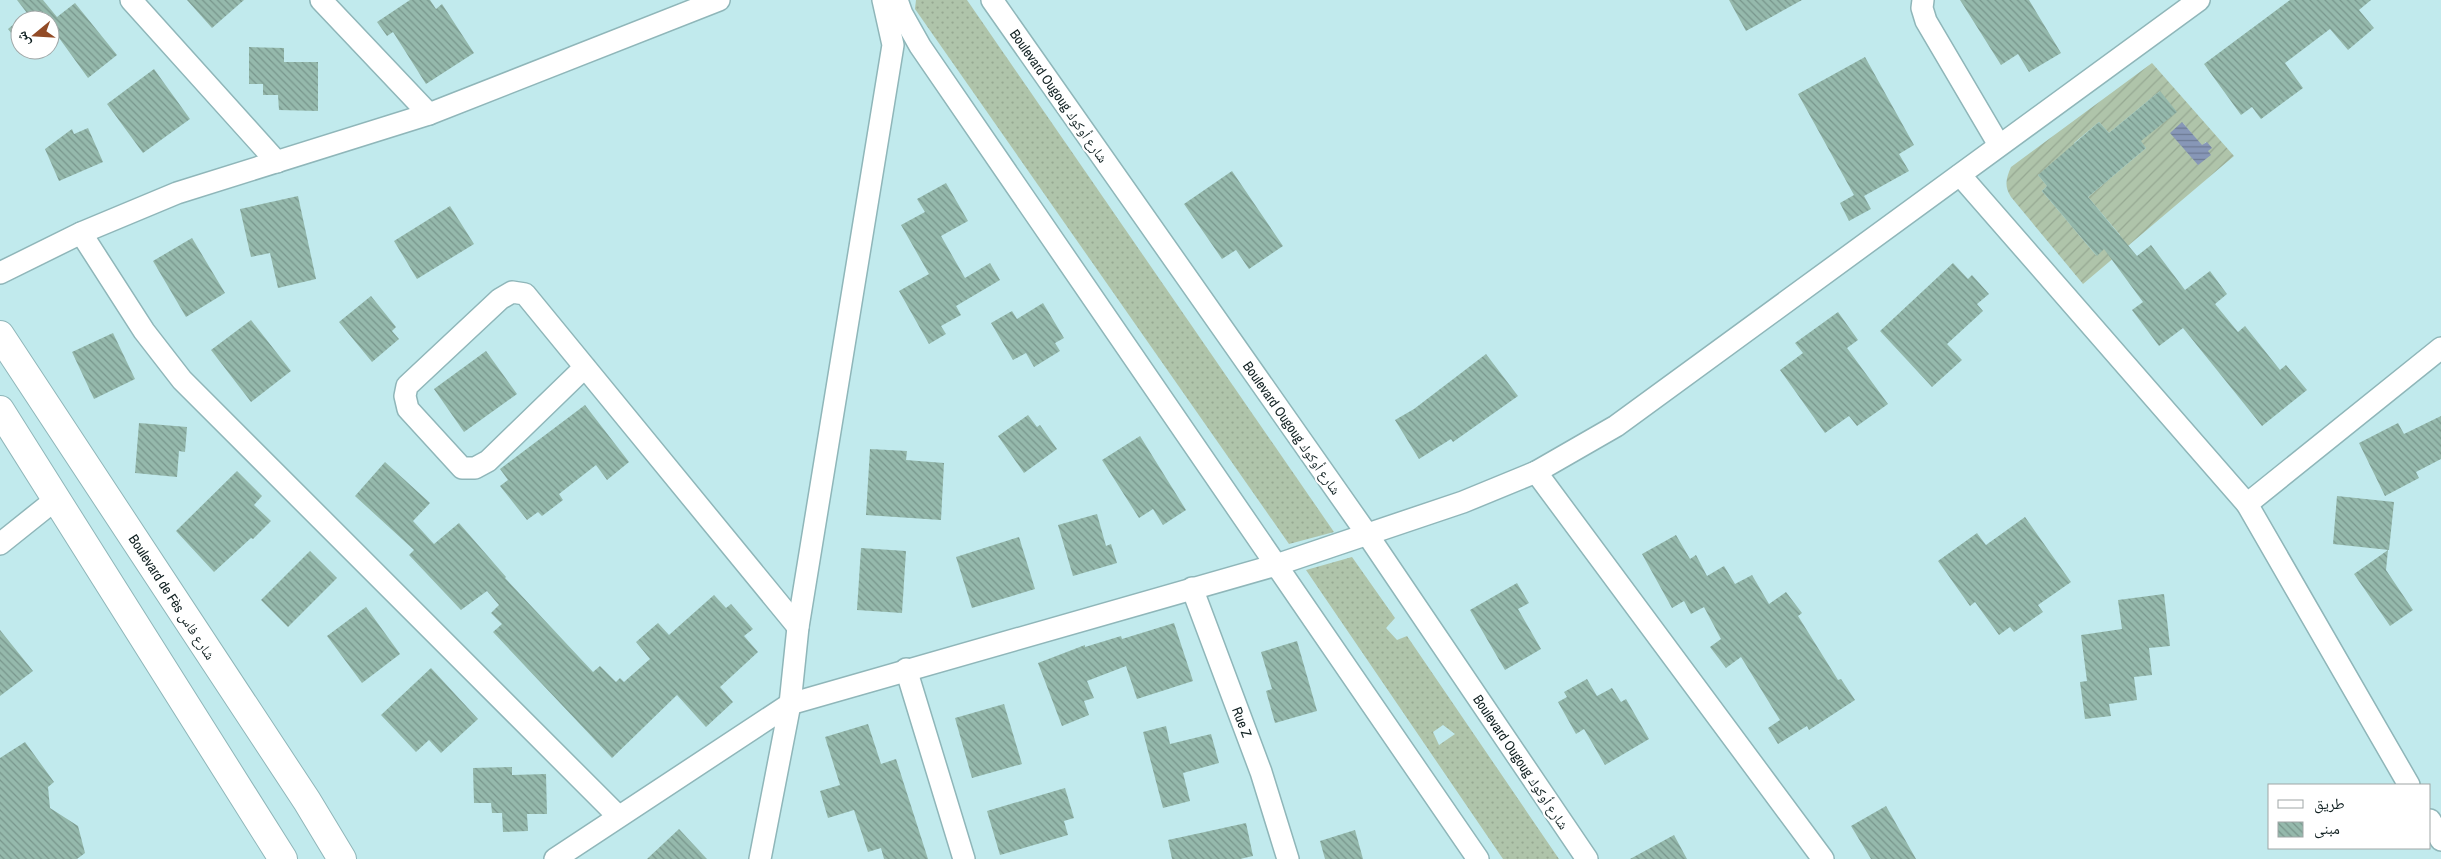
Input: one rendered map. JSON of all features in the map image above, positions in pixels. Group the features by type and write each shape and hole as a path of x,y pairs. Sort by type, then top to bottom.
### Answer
{"main road":[{"name":"Boulevard de Fès شارع فاس","path":"0,335 301,793 342,859"},
{"path":"0,410 283,859"}],"street":[{"path":"131,0 277,162"},
{"path":"321,0 429,114"},
{"path":"0,273 81,233 177,193 429,114 719,0"},
{"path":"760,859 790,704 798,627 893,45 883,0"},
{"path":"897,0 902,14 920,46 1478,859"},
{"name":"Boulevard Ougoug شارع أوكوك","path":"992,0 1367,534 1587,859"},
{"path":"1923,0 1926,21 1999,145"},
{"path":"555,859 790,704 906,669 1276,565 1463,502 1536,472 1616,426 2200,0"},
{"path":"1960,175 2247,504 2409,784"},
{"path":"81,233 144,331 182,380 618,816"},
{"path":"585,367 488,461 475,468 462,468 408,409 404,396 407,386 500,299 512,292 525,294 585,367 798,627"},
{"path":"2247,504 2441,348"},
{"path":"1536,472 1823,859"},
{"path":"0,544 55,500"},
{"name":"Rue Z","path":"1192,588 1261,772 1288,859"},
{"path":"906,669 964,859"},
{"path":"2431,822 2441,840"}],"green space":[{"path":"916,0 967,0 1334,532 1289,544 915,9"},
{"path":"2152,63 2234,156 2083,284 2011,197 2006,182 2011,167","holes":["2160,91 2137,137 2146,148 2088,197 2120,235 2096,255 2042,191 2047,186 2038,175 2084,155 2074,143 2099,122 2109,133","2183,123 2202,146 2206,142 2208,151 2198,165"]},
{"path":"1352,557 1395,618 1386,628 1397,640 1407,636 1559,859 1503,859 1306,570","holes":["1443,725 1455,734 1439,745 1433,732"]}],"water":[{"path":"2182,122 2202,145 2207,142 2212,148 2208,151 2211,155 2198,165 2170,133"}],"building":[{"path":"17,0 43,0 51,10 25,10"},
{"path":"187,0 244,0 212,28"},
{"path":"410,0 430,0 436,9 442,4 474,53 426,84 393,32 387,36 377,22"},
{"path":"1729,0 1802,0 1746,31"},
{"path":"1960,0 2029,0 2061,53 2029,72 2018,54 2001,65"},
{"path":"2290,0 2371,0 2359,10 2374,28 2348,50 2330,29 2285,63 2303,88 2261,119 2252,107 2241,115 2204,64"},
{"path":"75,3 117,55 88,78 60,39 60,15"},
{"path":"249,47 284,48 284,62 318,62 318,111 279,110 278,95 263,95 263,84 249,84"},
{"path":"1865,57 1914,145 1899,154 1909,171 1864,196 1871,209 1849,221 1840,203 1854,195 1798,94"},
{"path":"154,69 190,119 143,153 107,104"},
{"path":"2160,91 2177,112 2141,141 2146,148 2088,197 2137,256 2151,245 2185,290 2210,271 2227,294 2215,304 2238,332 2245,326 2280,370 2286,365 2307,390 2262,426 2183,328 2159,346 2132,310 2143,302 2104,249 2097,256 2042,191 2047,186 2038,175 2099,122 2109,133"},
{"path":"88,128 103,162 59,181 45,149 72,129 74,134"},
{"path":"1232,171 1283,246 1249,269 1236,250 1222,259 1184,204"},
{"path":"946,183 968,221 941,236 965,278 990,263 1000,280 956,306 961,315 941,326 946,334 929,344 899,291 929,274 901,225 925,212 917,199"},
{"path":"298,196 316,279 278,288 270,253 251,257 240,209"},
{"path":"450,206 474,244 417,279 394,241"},
{"path":"192,238 225,293 186,317 153,261"},
{"path":"1953,263 1968,279 1972,275 1989,294 1977,304 1983,311 1947,344 1962,360 1932,387 1880,331"},
{"path":"371,296 396,327 392,331 399,339 372,362 339,322"},
{"path":"1043,303 1064,338 1055,343 1060,351 1034,367 1026,353 1013,360 991,323 1012,311 1017,319"},
{"path":"1838,312 1858,340 1847,348 1888,404 1857,426 1849,416 1825,433 1780,370 1803,353 1795,343"},
{"path":"251,320 291,371 251,402 211,350"},
{"path":"113,333 135,379 94,399 72,352"},
{"path":"486,351 517,394 464,432 434,389"},
{"path":"1486,354 1518,396 1453,442 1451,439 1419,459 1395,420 1414,409"},
{"path":"585,405 629,462 607,480 596,465 559,494 563,500 542,516 538,512 527,520 500,486 508,480 500,469"},
{"path":"1028,415 1037,427 1040,425 1057,449 1024,473 998,436"},
{"path":"2441,416 2441,459 2416,472 2419,478 2385,496 2359,443 2398,423 2404,434"},
{"path":"139,423 187,427 185,452 179,451 177,477 135,473"},
{"path":"1140,436 1186,510 1163,525 1153,509 1139,518 1102,460"},
{"path":"870,449 907,451 906,460 944,463 941,520 866,515"},
{"path":"385,462 430,503 413,521 434,544 459,523 505,578 593,672 600,666 616,682 620,678 624,682 650,659 636,642 658,623 669,635 714,595 726,608 731,604 753,629 744,636 758,652 720,687 733,702 706,727 677,695 612,758 493,632 502,624 491,613 499,605 487,591 461,610 409,555 414,550 355,496"},
{"path":"237,471 262,496 254,505 271,521 214,572 176,531"},
{"path":"2337,496 2394,502 2389,550 2333,544"},
{"path":"1097,514 1106,546 1111,544 1117,563 1073,576 1058,525"},
{"path":"2025,517 2071,582 2038,605 2043,612 2014,632 2010,627 1999,635 1975,602 1970,606 1938,561 1977,533 1986,545"},
{"path":"1676,535 1690,559 1696,555 1707,576 1724,566 1735,584 1752,575 1769,604 1786,592 1802,613 1798,616 1838,680 1841,679 1855,700 1809,730 1807,726 1778,744 1768,728 1780,720 1741,657 1726,668 1710,647 1721,639 1704,607 1691,614 1684,601 1672,608 1642,554"},
{"path":"1019,537 1035,589 972,608 956,557"},
{"path":"861,548 906,551 902,613 857,610"},
{"path":"2388,550 2386,570 2413,610 2390,626 2354,574"},
{"path":"310,551 337,578 288,627 261,600"},
{"path":"1517,583 1529,603 1518,609 1541,649 1505,670 1470,610"},
{"path":"2164,594 2170,646 2149,648 2152,675 2134,677 2137,700 2109,704 2111,716 2085,719 2080,682 2087,681 2081,635 2122,629 2118,600"},
{"path":"366,607 400,654 362,683 327,636"},
{"path":"1174,623 1193,681 1137,699 1126,666 1087,681 1094,698 1084,701 1089,715 1062,726 1038,663 1085,645 1085,647 1121,636 1122,639"},
{"path":"0,630 33,671 0,696"},
{"path":"1297,641 1317,711 1275,723 1266,691 1272,689 1261,652"},
{"path":"431,668 478,719 441,753 429,740 416,752 381,715"},
{"path":"1587,679 1597,696 1612,688 1621,702 1626,699 1649,739 1605,765 1584,729 1576,734 1558,702 1567,697 1564,692"},
{"path":"1004,704 1022,764 972,778 955,718"},
{"path":"868,724 881,764 896,759 928,859 884,859 881,848 868,852 854,810 828,818 820,791 840,785 825,737"},
{"path":"1166,726 1170,744 1211,734 1219,763 1183,773 1190,801 1163,808 1143,732"},
{"path":"25,742 54,782 48,787 50,808 78,826 85,853 77,859 0,859 0,758"},
{"path":"512,767 512,775 546,774 547,814 527,814 528,831 503,832 502,813 492,813 491,803 474,803 473,768"},
{"path":"1065,788 1074,818 1064,821 1068,835 1000,855 987,811"},
{"path":"1886,806 1916,859 1871,859 1851,826"},
{"path":"1246,823 1253,856 1240,859 1172,859 1168,840"},
{"path":"679,829 707,859 647,859"},
{"path":"1355,830 1363,859 1325,859 1320,841"},
{"path":"1674,835 1687,859 1630,859"}]}
